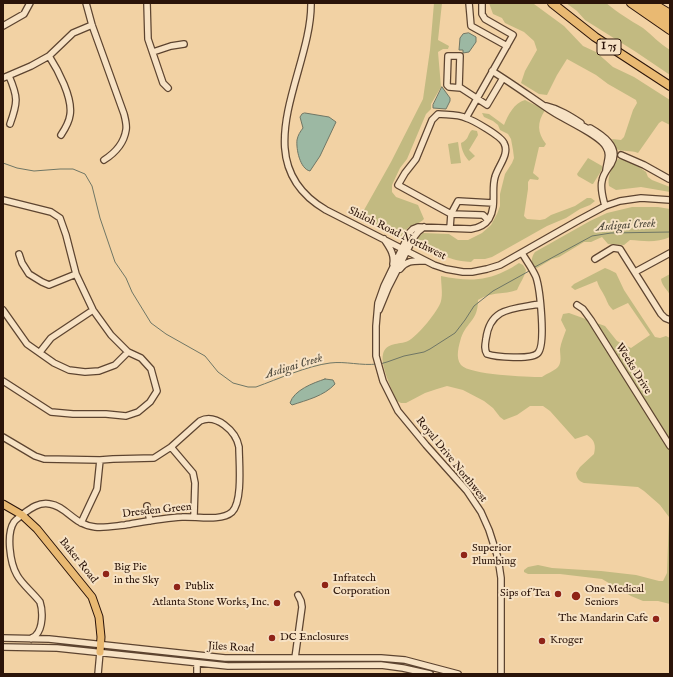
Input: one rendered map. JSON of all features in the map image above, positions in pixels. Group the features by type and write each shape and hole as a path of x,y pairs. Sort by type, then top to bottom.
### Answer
{"highway":[{"name":"I 75","path":"552,3 595,37 670,86"},
{"path":"631,3 670,30"},
{"path":"643,3 670,22"},
{"path":"651,3 670,14"}],"main road":[{"name":"Baker Road","path":"3,504 22,515 37,529 92,597 99,617 101,636 100,648"}],"street":[{"path":"3,26 24,14 30,3"},
{"path":"86,3 92,25 124,114 127,129 122,143 112,155 104,160"},
{"path":"147,3 148,39 163,83 168,88"},
{"name":"Shiloh Road Northwest","path":"311,3 309,26 285,127 284,144 289,166 300,187 318,205 427,261 446,269 472,272 493,267 522,253 605,206 620,201 641,198 670,200"},
{"path":"470,3 472,26 507,46"},
{"path":"466,118 513,35 485,19 482,14 482,3"},
{"path":"10,124 16,108 16,93 6,77 49,56 73,33 92,25"},
{"path":"153,52 170,46 184,44"},
{"path":"49,56 57,68 70,101 70,114 67,125 60,135"},
{"path":"459,87 460,56 448,56 447,85 449,87 459,87 487,105 503,78"},
{"path":"492,71 552,111 603,142 609,153 606,170"},
{"path":"546,106 554,108 581,122 581,125 604,136 611,144 613,159 606,170 601,186 605,206"},
{"path":"404,250 413,229 418,227 476,228 485,224 488,220 492,214 494,178 505,156 505,145 498,137 466,118 438,114 433,117 416,159 405,172 398,185 451,214 483,215 488,220"},
{"path":"644,165 669,179"},
{"path":"3,200 52,212 60,218 76,274 93,310 111,335 128,352 141,358 151,369 157,391 150,402 138,412 126,416 51,412 3,381"},
{"path":"450,228 451,214 458,202 493,203"},
{"path":"383,239 394,256 392,270"},
{"path":"595,259 613,248 618,248 622,251 661,314 670,320"},
{"name":"Royal Drive Northwest","path":"404,250 392,270 378,303 376,356 381,376 399,413 467,491 476,503 489,530 496,549 501,578 501,674"},
{"name":"Royal Drive Northwest","path":"378,311 404,250"},
{"path":"522,253 536,278 540,304 542,328 540,350 536,355 529,357 487,354 484,348 486,334 493,319 497,315 503,311 540,304"},
{"path":"635,272 670,253"},
{"path":"19,254 22,263 29,274 49,285 76,274"},
{"path":"388,288 404,264 411,261 427,261"},
{"name":"Weeks Drive","path":"577,305 584,309 670,446"},
{"path":"3,310 27,344 54,363 69,370 85,372 99,371 115,365 128,352"},
{"path":"40,352 51,338 93,310"},
{"name":"Dresden Green","path":"3,437 39,458 100,460 154,458 172,447 200,421 207,419 219,421 237,440 239,447 238,501 235,508 229,514 222,517 194,516 103,528 89,527 80,523 60,507 51,504 34,506 22,515"},
{"path":"172,447 193,473 195,483 194,516"},
{"path":"80,523 97,489 100,460"},
{"path":"147,506 150,521"},
{"path":"22,515 16,520 11,528 9,539 14,568 17,576 41,604 42,612 39,628 36,635 31,638"},
{"path":"294,658 302,607 298,595"},
{"path":"39,628 42,634 49,639"},
{"name":"Jiles Road","path":"3,638 49,639 197,663 245,666 381,665 430,674"},
{"name":"Jiles Road","path":"3,647 100,648 218,658 253,659 367,657 413,662 458,674"},
{"path":"98,674 100,648"},
{"path":"197,663 197,674"}],"shaded area":[{"path":"434,3 442,3 438,40 449,46 448,49 443,49 438,52 441,87 431,104 431,109 426,114 407,159 400,168 392,185 392,192 396,197 418,205 424,219 409,227 400,238 378,226 359,219 391,162 423,99 430,50"},
{"path":"489,3 534,4 564,26 583,46 596,52 613,67 634,77 670,100 670,125 662,121 659,123 638,153 616,149 612,139 621,140 624,137 633,110 637,103 636,100 567,59 547,95 539,94 521,83 525,71 537,50 534,41 524,32 505,23 502,18 493,14"},
{"path":"566,3 606,3 643,28 670,50 670,75 585,20 577,11"},
{"path":"469,33 476,37 476,42 469,52 463,53 463,50 459,50 460,38 463,34"},
{"path":"442,87 450,98 450,101 446,109 433,108 433,105"},
{"path":"525,100 545,110 539,123 539,127 543,140 546,144 544,147 539,147 533,173 539,178 538,180 530,179 528,182 524,216 527,219 545,219 551,215 575,206 587,198 591,198 595,201 566,218 547,226 492,257 485,259 474,259 471,262 457,260 417,244 418,238 423,233 449,234 458,240 468,240 482,233 491,225 500,206 500,194 505,174 514,158 511,139 508,134 500,130 498,125 484,117 482,113 489,114 504,125 515,107"},
{"path":"305,113 329,117 336,122 320,156 310,171 301,163 297,148 297,138 303,128 300,117"},
{"path":"472,130 477,131 478,135 469,150 475,156 469,161 464,153 461,143 466,140"},
{"path":"458,142 461,163 451,164 448,144"},
{"path":"588,158 603,168 593,184 577,174"},
{"path":"618,159 629,160 646,172 648,177 652,180 670,187 670,192 641,187 616,190 609,186 610,172"},
{"path":"632,207 658,207 670,209 670,237 655,241 630,240 624,245 608,244 602,237 591,242 584,242 537,268 533,265 532,258 535,252 607,213"},
{"path":"519,263 523,265 526,270 517,290 488,295 478,300 478,307 474,317 463,332 459,348 459,362 466,368 499,375 542,377 556,369 560,363 560,346 566,330 561,320 563,314 569,313 605,326 617,341 631,348 650,335 628,303 613,310 610,307 597,281 575,290 571,287 605,268 616,273 624,290 655,337 660,338 666,336 670,338 670,604 658,601 643,601 631,596 602,579 560,574 528,574 524,572 524,570 528,567 538,565 552,568 636,575 659,581 663,581 667,573 669,517 660,505 638,487 584,483 578,478 576,473 580,467 594,454 594,443 590,437 587,435 575,439 550,411 543,406 530,406 517,415 504,420 484,401 463,390 447,386 425,393 406,403 397,401 392,391 383,364 383,354 387,347 412,339 432,317 441,301 441,276 466,280 481,279 497,275"},
{"path":"670,274 669,285 670,296 661,279"},
{"path":"325,379 333,380 335,384 326,392 292,405 290,403 295,394 310,385"}],"waterway":[{"name":"Asdigai Creek","path":"3,163 17,168 34,171 73,169 85,174 92,186 100,218 115,262 126,278 132,292 151,323 166,334 205,356 218,372 233,383 248,387 256,387 302,370 330,363 377,364"},
{"name":"Asdigai Creek","path":"533,268 592,236 611,233 670,232"},
{"name":"Asdigai Creek","path":"380,364 430,349 455,333 474,306 493,291 531,270"}],"place":[{"name":"Superior Plumbing","path":"464,555"},
{"name":"Big Pie in the Sky","path":"106,574"},
{"name":"Infratech Corporation","path":"325,585"},
{"name":"Publix","path":"177,587"},
{"name":"Sips of Tea","path":"558,594"},
{"name":"One Medical Seniors","path":"576,596"},
{"name":"Atlanta Stone Works, Inc.","path":"277,603"},
{"name":"The Mandarin Cafe","path":"656,619"},
{"name":"DC Enclosures","path":"272,638"},
{"name":"Kroger","path":"542,641"}]}
